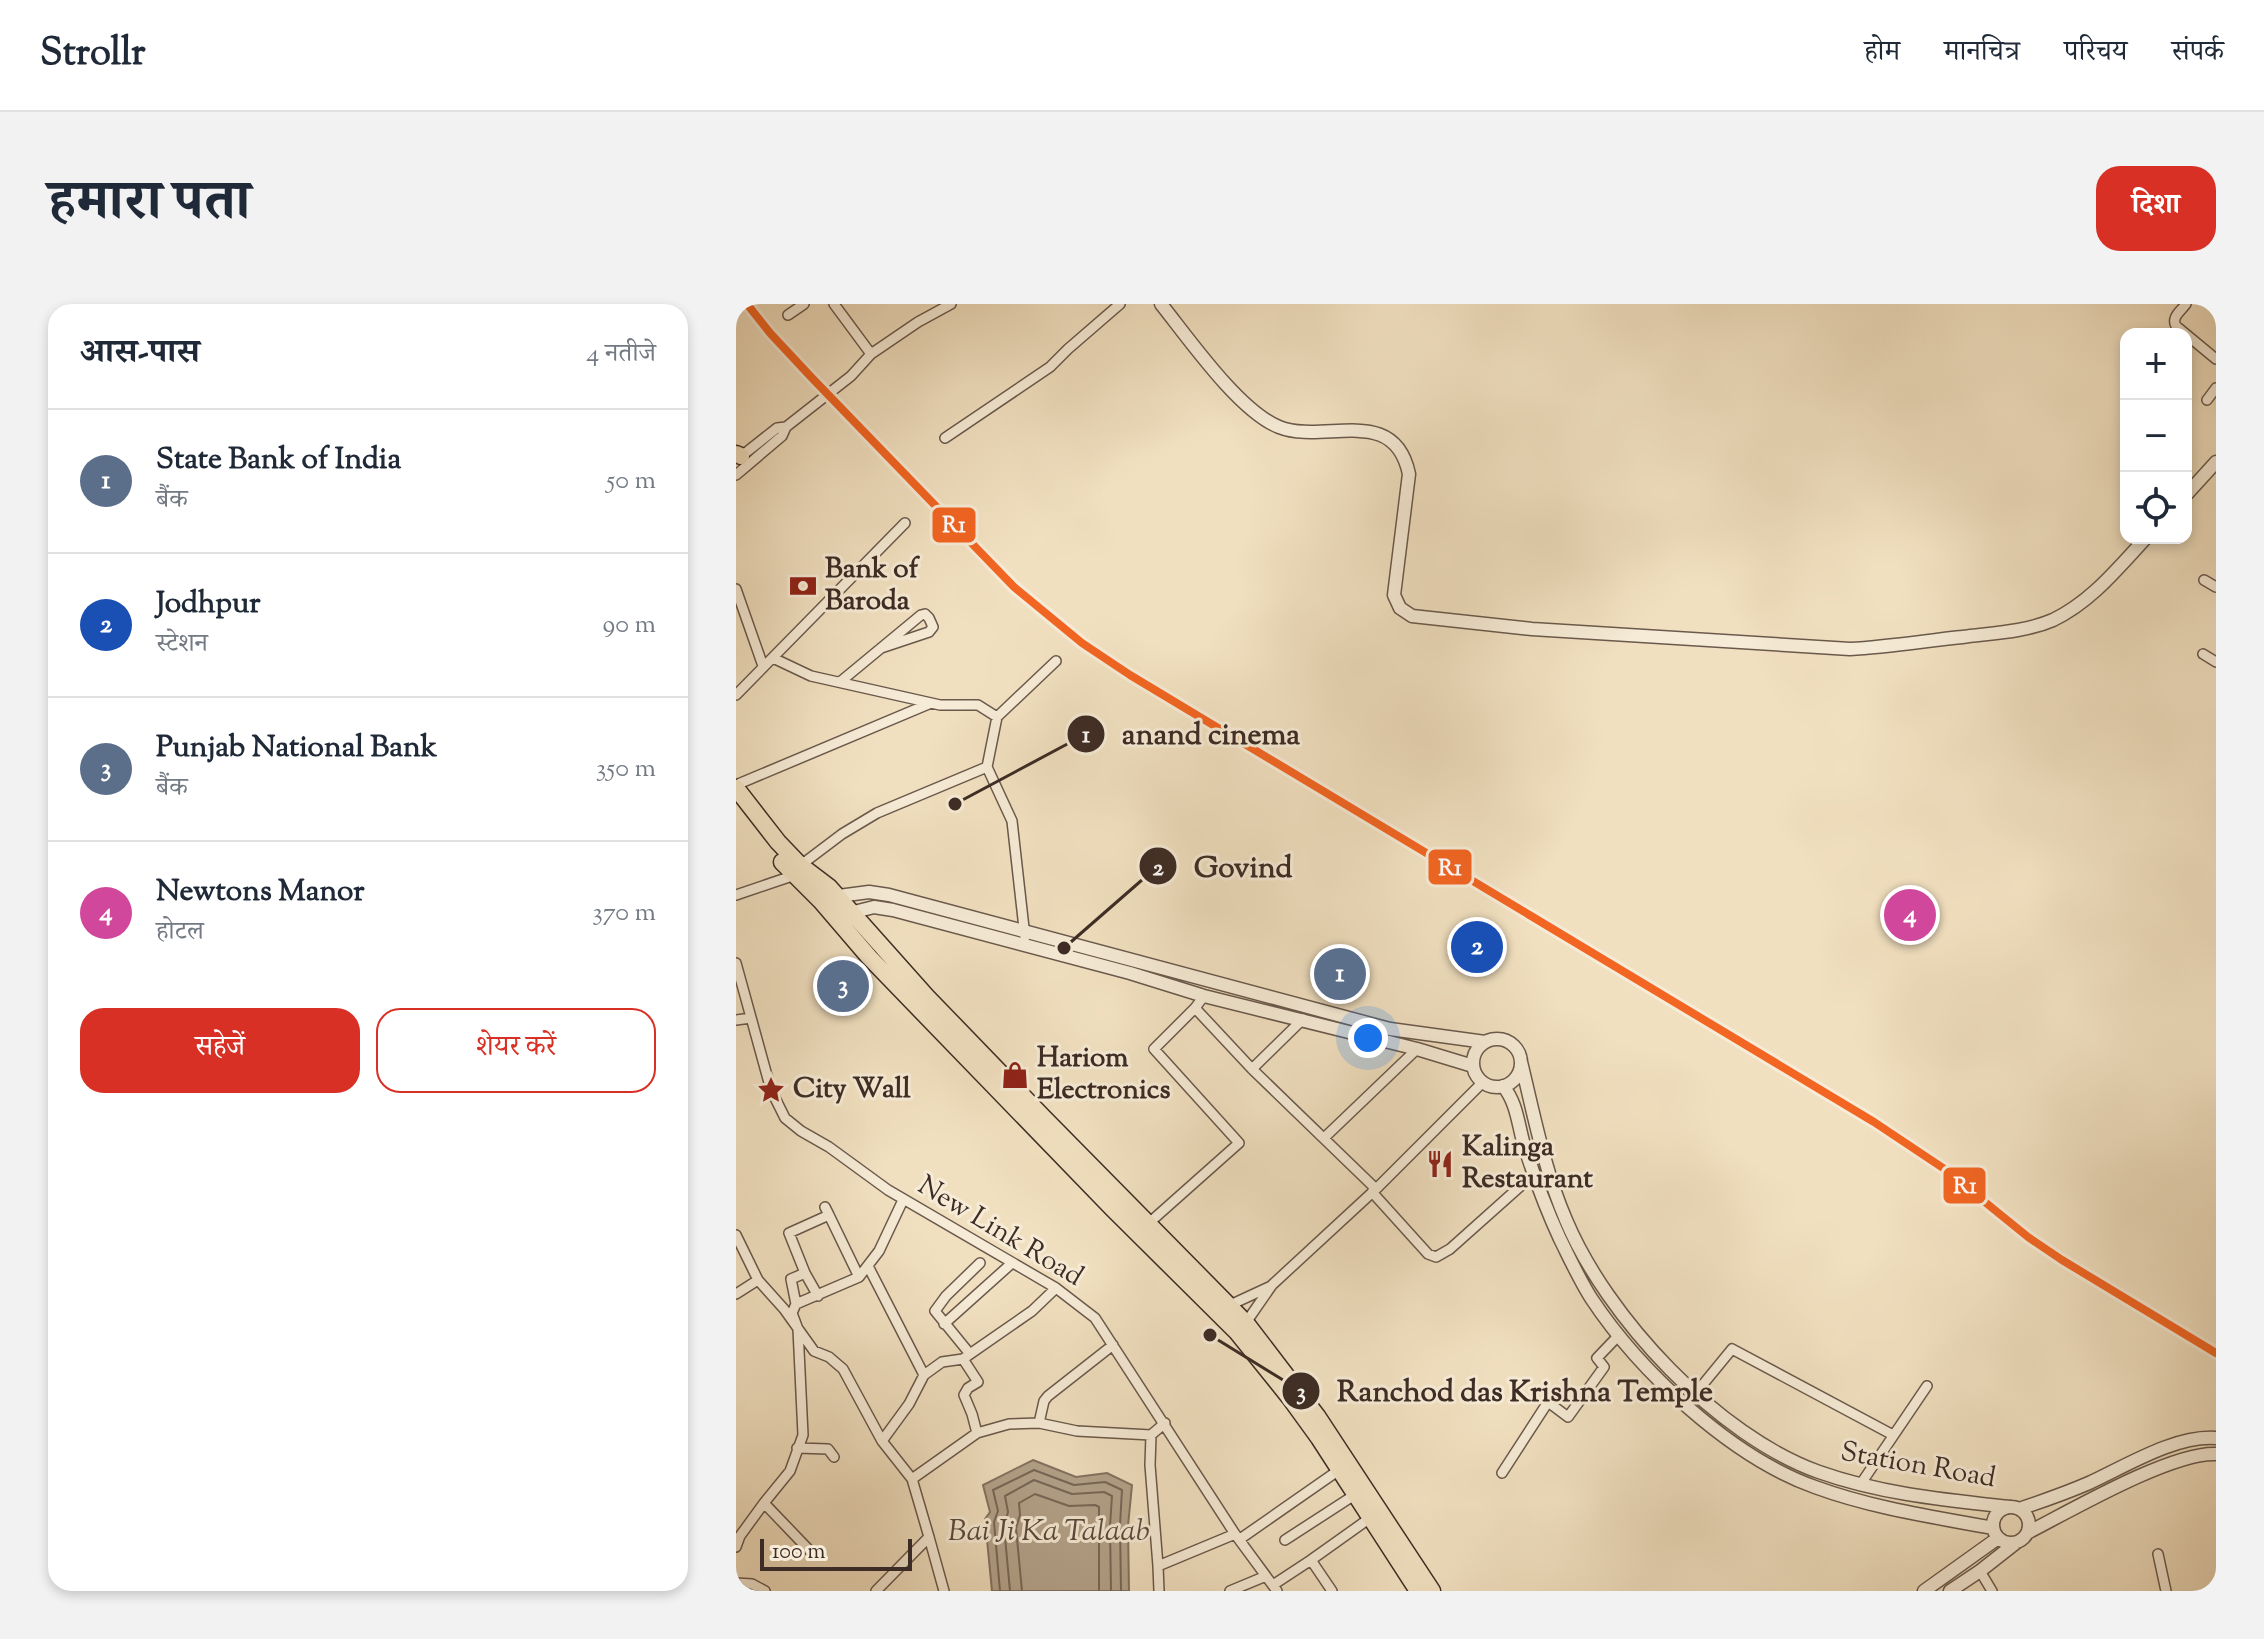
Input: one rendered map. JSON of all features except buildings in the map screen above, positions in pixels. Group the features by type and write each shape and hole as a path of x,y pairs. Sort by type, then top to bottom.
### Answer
{"main road":[{"path":"736,787 821,901 843,915 948,1019 1149,1223 1224,1309"},
{"path":"736,806 768,847 796,871 821,880 837,895 843,915 869,957 1112,1208 1242,1327 1317,1416 1432,1591"},
{"path":"1242,1327 1356,1494 1413,1589"}],"street":[{"path":"788,315 804,304"},
{"path":"834,304 871,354"},
{"path":"736,475 782,436 786,427 851,376 871,354 951,304"},
{"path":"945,438 1050,367 1120,304"},
{"path":"1161,304 1238,397 1265,420 1296,431 1365,431 1390,440 1399,448 1409,474 1394,595 1400,608 1412,616 1532,629 1850,649 1879,647 2023,629 2052,620 2101,586 2140,544"},
{"path":"2186,304 2174,322 2216,359"},
{"path":"2207,400 2216,388"},
{"path":"738,457 777,428 786,427"},
{"path":"2192,488 2216,462"},
{"path":"736,695 905,523"},
{"path":"2204,580 2216,587"},
{"path":"736,589 763,666"},
{"path":"840,682 881,648 921,615 929,618 933,627 929,632 881,648"},
{"path":"2203,654 2216,662"},
{"path":"773,658 811,676 940,705 978,705 997,717"},
{"path":"1026,945 1012,821 987,767 997,717 1056,661"},
{"path":"736,787 931,703"},
{"path":"736,895 796,871 842,834 877,813 987,767"},
{"path":"821,901 837,895 869,892 889,895 1390,1029 1485,1042"},
{"path":"843,915 874,907 893,910 1473,1066"},
{"name":"New Link Road","path":"736,963 771,1090 785,1118 903,1200 1056,1288 1095,1318 1275,1588"},
{"path":"1149,1223 1239,1143 1154,1049 1204,996"},
{"path":"1195,1008 1374,1190 1428,1254 1436,1257 1450,1249 1534,1174"},
{"path":"736,1020 751,1018"},
{"path":"1252,1069 1303,1019"},
{"path":"1493,1039 1507,1041 1517,1049 1521,1062 1516,1077 1503,1086 1483,1082 1473,1066 1478,1048 1485,1042 1493,1039"},
{"path":"1324,1138 1417,1049"},
{"name":"Station Road","path":"1521,1062 1538,1140 1566,1219 1584,1257 1625,1319 1664,1363 1697,1393 1773,1451 1819,1472 1860,1485 1919,1497 2015,1508"},
{"path":"1242,1327 1272,1285 1483,1082"},
{"name":"Station Road","path":"1503,1086 1514,1103 1524,1145 1553,1223 1581,1282 1619,1335 1653,1374 1686,1405 1766,1464 1816,1488 1995,1533"},
{"path":"796,1304 859,1277 879,1251 903,1200"},
{"path":"818,1296 789,1233 827,1211 859,1277"},
{"path":"736,1235 758,1280 784,1309 814,1351 829,1357 843,1369 882,1441 912,1479 944,1591"},
{"path":"977,1433 964,1395 968,1388 978,1382 966,1356 935,1313 936,1307 980,1263"},
{"path":"944,1324 1012,1263"},
{"path":"868,1266 924,1375"},
{"path":"736,1547 738,1537 790,1471 803,1430 798,1329 792,1313 796,1304 791,1279 805,1273"},
{"path":"736,1294 758,1280"},
{"path":"1224,1309 1272,1285"},
{"path":"882,1441 909,1404 924,1375 942,1362 966,1356 1032,1311 1056,1288"},
{"path":"1502,1473 1548,1402 1568,1417 1604,1367 1597,1358 1619,1335"},
{"path":"1039,1423 1048,1396 1113,1345"},
{"path":"1686,1405 1732,1349 1893,1435"},
{"path":"1860,1485 1927,1386"},
{"path":"912,1479 977,1433 1009,1424 1039,1423 1077,1431 1151,1435 1165,1423"},
{"path":"1151,1435 1150,1465 1159,1591"},
{"path":"1924,1591 1995,1533 1997,1513 2086,1484 2189,1439 2213,1435"},
{"path":"797,1448 828,1449 834,1457"},
{"path":"1950,1591 2027,1533 2141,1476 2194,1456 2216,1454"},
{"path":"1158,1566 1238,1536 1339,1470"},
{"path":"1285,1540 1356,1494"},
{"path":"764,1503 810,1551"},
{"path":"2015,1508 2028,1520 2027,1533"},
{"path":"1275,1588 1370,1518"},
{"path":"1995,1533 2010,1544 2017,1542"},
{"path":"876,1591 929,1537"},
{"path":"2158,1554 2166,1591"},
{"path":"1311,1560 1332,1591"},
{"path":"1980,1571 1992,1591"},
{"path":"1230,1591 1266,1576"},
{"path":"736,1583 752,1584 765,1591"}],"water":[{"name":"Bai Ji Ka Talaab","path":"1033,1460 1076,1477 1107,1473 1132,1485 1128,1526 1129,1591 992,1591 985,1519 990,1512 983,1485"}],"transit line":[{"name":"R1","path":"747,304 812,378 1014,587 1082,643 1130,675 1874,1122 1943,1168 2028,1237 2062,1260 2216,1353"}],"place":[{"name":"Bank of Baroda","path":"803,586"},
{"name":"anand cinema","path":"955,804"},
{"name":"Newtons Manor","path":"1910,915"},
{"name":"Jodhpur","path":"1477,947"},
{"name":"Govind","path":"1064,948"},
{"name":"State Bank of India","path":"1340,974"},
{"name":"Punjab National Bank","path":"843,986"},
{"name":"Hariom Electronics","path":"1015,1075"},
{"name":"City Wall","path":"771,1090"},
{"name":"Kalinga Restaurant","path":"1440,1164"},
{"name":"Ranchod das Krishna Temple","path":"1210,1335"}]}
